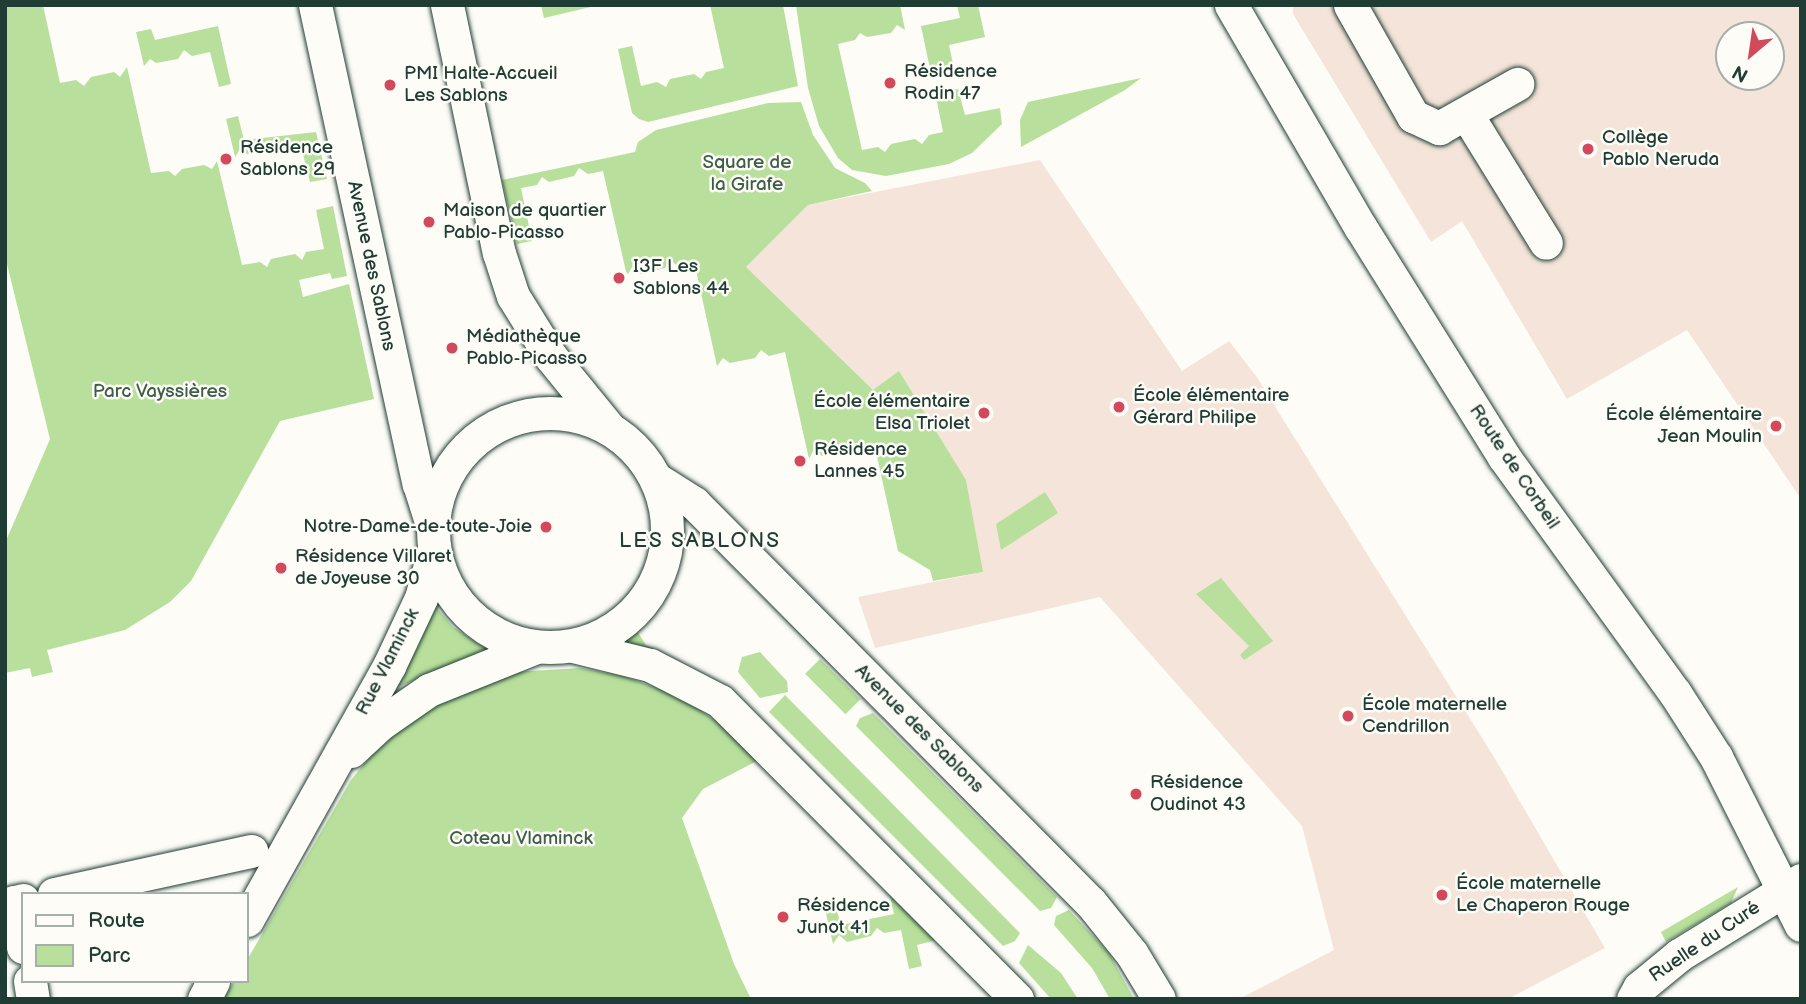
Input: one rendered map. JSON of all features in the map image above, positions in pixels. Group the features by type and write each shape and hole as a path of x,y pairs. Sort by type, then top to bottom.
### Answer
{"street":[{"name":"Avenue des Sablons","path":"315,5 440,573 458,604 496,635 536,647 573,646 650,665 720,701 1017,999"},
{"name":"Avenue des Sablons","path":"447,5 499,253 513,296 551,357 608,427 637,450 656,479 666,505 668,535 658,578 636,611 605,635 573,646"},
{"name":"Route de Corbeil","path":"1231,5 1504,457 1675,693 1716,757 1792,886 1801,925"},
{"path":"1350,5 1413,116 1439,128 1467,115 1517,84"},
{"path":"1467,115 1546,243"},
{"name":"Avenue des Sablons","path":"433,538 438,494 454,461 480,435 513,418 548,412 580,416 608,427"},
{"name":"Avenue des Sablons","path":"656,479 694,503 1077,887 1132,954 1159,999"},
{"name":"Rue Vlaminck","path":"248,918 331,770 415,609 433,538"},
{"name":"Rue Vlaminck","path":"331,770 380,724 429,690 536,647"},
{"path":"63,892 251,851"},
{"name":"Ruelle du Curé","path":"1633,999 1639,988 1679,955 1792,886"},
{"path":"14,902 21,937"},
{"path":"204,999 212,983"}],"shaded area":[{"name":"Collège Pablo Neruda","path":"1293,5 1801,5 1801,499 1687,330 1567,399 1462,221 1431,242 1293,14"},
{"path":"1040,160 1182,371 1229,341 1256,376 1494,757 1605,948 1508,999 1239,999 1334,950 1302,826 1100,597 875,648 858,597 983,572 746,267 808,205"}],"green space":[{"name":"Parc Vayssières","path":"5,5 43,5 60,83 76,80 84,86 91,77 114,72 120,77 127,67 151,173 169,171 175,176 182,169 204,165 212,169 217,161 242,265 260,262 267,267 271,259 295,254 302,260 306,252 324,249 316,210 333,206 347,276 332,279 330,273 299,280 303,297 349,284 374,399 280,421 191,581 170,602 125,630 47,650 53,672 32,677 30,668 5,673 5,543 50,439 5,256"},
{"path":"541,5 599,5 544,18"},
{"path":"710,5 783,5 798,86 648,122 639,119 632,113 618,49 632,46 641,86 657,82 666,87 670,79 694,74 701,79 706,72 724,68"},
{"path":"796,5 900,5 905,30 897,25 891,33 867,37 860,33 855,40 838,44 862,150 878,147 885,152 891,144 915,139 922,144 929,135 943,132 935,92 958,89 965,115 1000,108 1002,124 972,153 949,164 886,176 852,170 838,158 819,126 808,88"},
{"path":"957,5 978,5 985,37 949,45 953,64 930,69 921,26 960,18"},
{"path":"218,26 231,84 219,87 210,52 192,56 184,50 178,59 156,63 150,59 144,66 136,32 151,29 155,40"},
{"path":"1141,78 1125,90 1021,147 1020,120 1028,102"},
{"name":"Square de la Girafe","path":"801,102 813,135 835,168 865,183 872,191 808,205 746,267 873,390 899,371 966,480 983,572 933,581 930,570 898,551 874,443 860,447 851,441 845,450 822,456 814,449 809,459 785,352 769,356 761,350 755,358 730,363 723,358 717,366 694,261 676,265 671,260 665,268 640,274 632,267 627,276 603,171 588,174 579,168 574,176 549,182 542,177 537,185 521,188 532,241 517,244 502,180 635,152 638,142 656,130 768,103"},
{"path":"238,116 244,140 316,132 327,179 310,182 300,142 283,147 276,141 271,149 247,154 240,149 235,157 226,119"},
{"path":"1045,492 1058,513 1001,550 996,524"},
{"path":"1221,578 1273,641 1244,660 1240,655 1249,646 1196,594"},
{"path":"432,602 453,627 488,650 395,688"},
{"path":"633,625 646,645 655,649 598,642"},
{"path":"760,652 787,681 788,692 760,698 738,672 742,657"},
{"path":"820,659 860,699 845,714 805,674"},
{"name":"Coteau Vlaminck","path":"580,668 623,676 679,696 716,721 757,761 703,789 682,818 734,964 751,999 224,999 233,983 248,983 248,958 351,780 381,743 424,708 514,672"},
{"path":"785,695 1020,933 1015,941 1003,946 769,712"},
{"path":"873,713 1057,897 1051,908 1040,911 856,726 860,718"},
{"path":"1738,887 1731,903 1666,942 1661,932"},
{"path":"889,892 937,940 917,945 922,966 909,969 901,930 884,933 877,928 871,936 847,942 839,935 833,944 824,905 835,904 841,925 894,914"},
{"path":"1069,910 1109,953 1134,999 1110,999 1092,968 1054,925 1056,916"},
{"path":"1028,945 1061,973 1078,999 1051,999 1019,963"}],"place":[{"name":"Résidence Rodin 47","path":"890,83"},
{"name":"PMI Halte-Accueil Les Sablons","path":"390,85"},
{"name":"Collège Pablo Neruda","path":"1588,149"},
{"name":"Résidence Sablons 29","path":"226,159"},
{"name":"Maison de quartier Pablo-Picasso","path":"429,222"},
{"name":"I3F Les Sablons 44","path":"619,278"},
{"name":"Médiathèque Pablo-Picasso","path":"452,348"},
{"name":"École élémentaire Gérard Philipe","path":"1119,407"},
{"name":"École élémentaire Elsa Triolet","path":"984,413"},
{"name":"École élémentaire Jean Moulin","path":"1776,426"},
{"name":"Résidence Lannes 45","path":"800,461"},
{"name":"Notre-Dame-de-toute-Joie","path":"546,527"},
{"name":"Résidence Villaret de Joyeuse 30","path":"281,568"},
{"name":"École maternelle Cendrillon","path":"1348,716"},
{"name":"Résidence Oudinot 43","path":"1136,794"},
{"name":"École maternelle Le Chaperon Rouge","path":"1442,895"},
{"name":"Résidence Junot 41","path":"783,917"}],"district":[{"name":"LES SABLONS","path":"700,541"}]}
